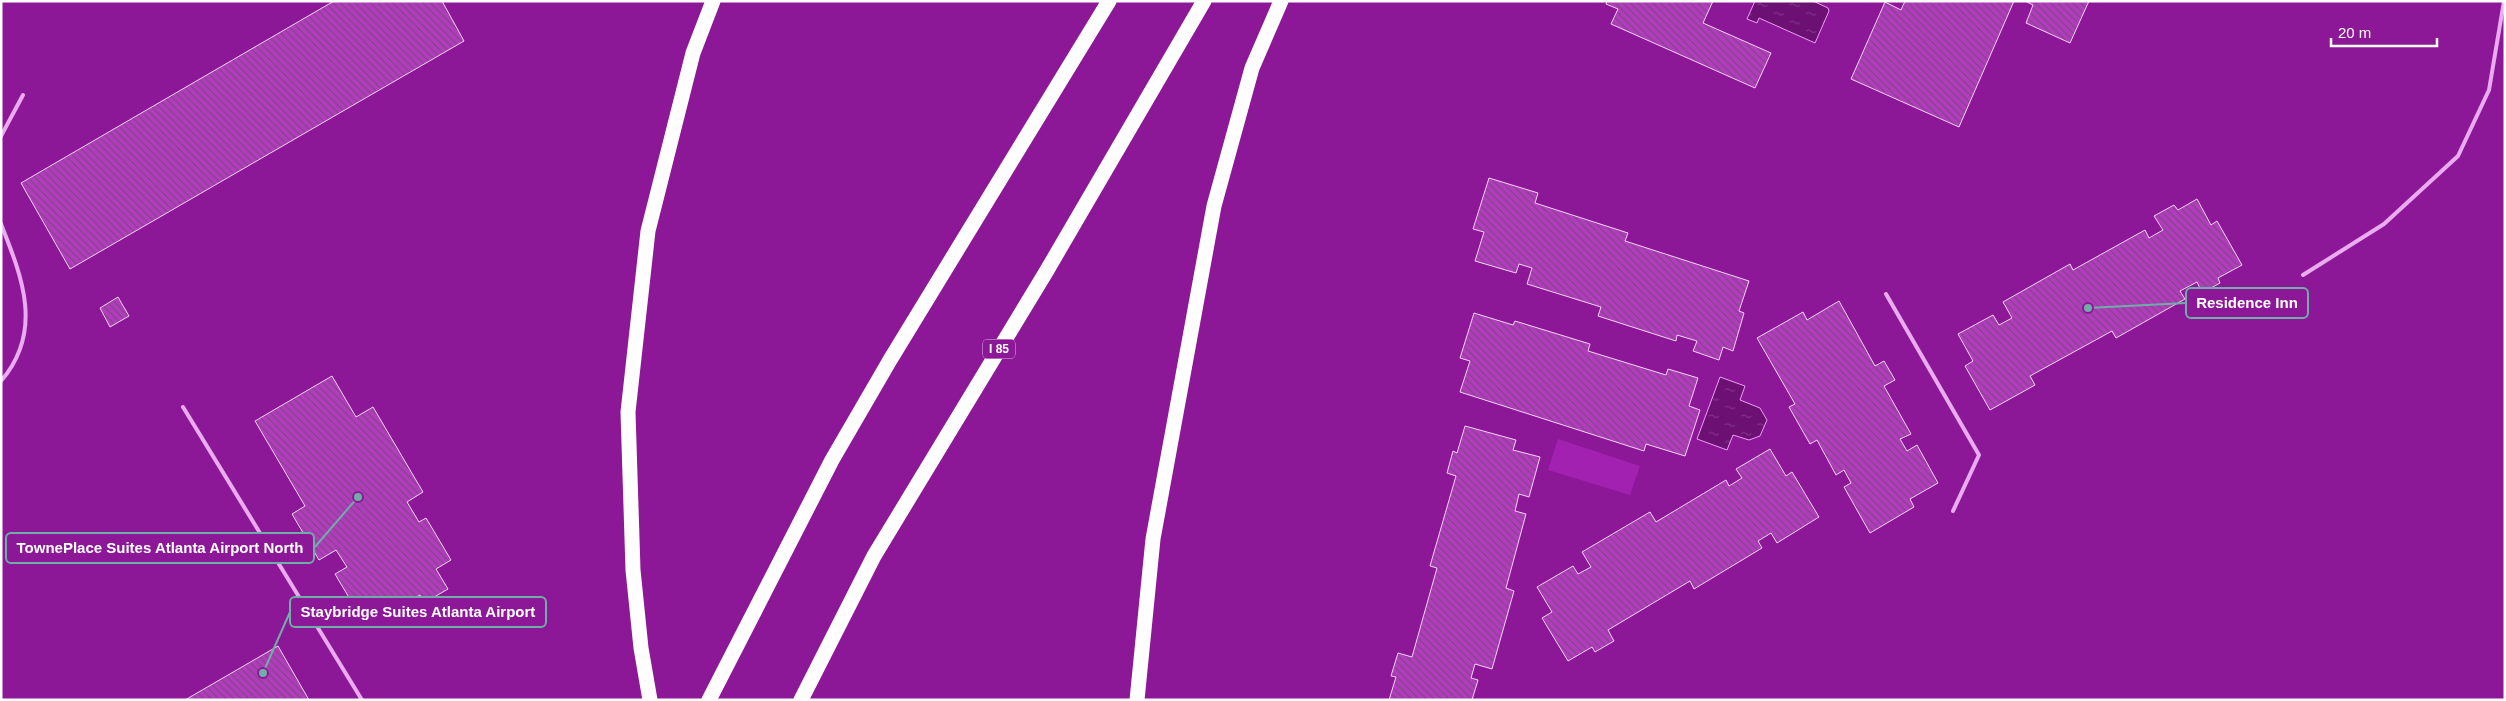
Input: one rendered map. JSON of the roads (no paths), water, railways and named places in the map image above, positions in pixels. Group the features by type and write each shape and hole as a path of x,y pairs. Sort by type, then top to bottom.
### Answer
{"highway":[{"path":"650,700 633,570 628,412 648,231 693,53 713,1"},
{"path":"709,700 851,427 1109,1"},
{"name":"I 85","path":"801,700 874,556 1046,272 1204,1"},
{"path":"1137,700 1153,539 1214,206 1252,68 1281,1"}],"lane":[{"path":"2303,275 2384,224 2458,156 2489,90 2504,1"},
{"path":"1,136 23,95"},
{"path":"1,224 22,276 26,324 21,349 11,369 1,381"},
{"path":"1886,294 1979,455 1953,511"},
{"path":"183,407 362,700"}],"water":[{"path":"1755,1 1813,1 1828,8 1829,11 1815,43 1759,18 1757,23 1747,19"},
{"path":"1720,377 1745,386 1740,400 1760,408 1767,420 1760,436 1749,440 1733,435 1727,450 1697,439"}],"place":[{"name":"Residence Inn","path":"2088,308"},
{"name":"TownePlace Suites Atlanta Airport North","path":"358,497"},
{"name":"Staybridge Suites Atlanta Airport","path":"263,673"}]}
